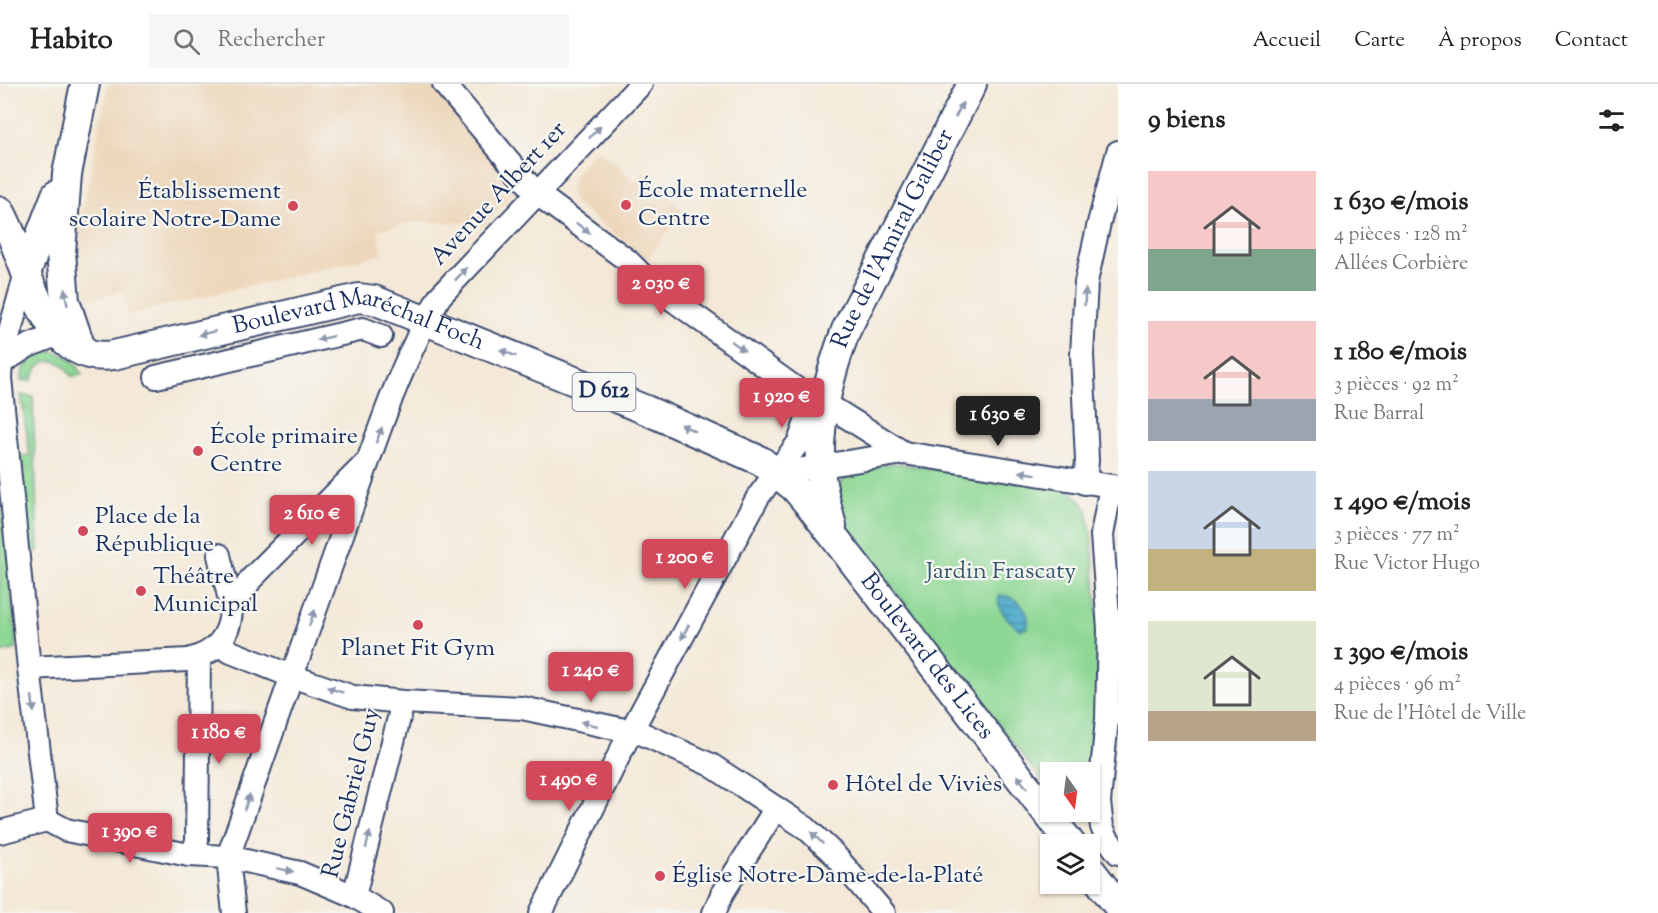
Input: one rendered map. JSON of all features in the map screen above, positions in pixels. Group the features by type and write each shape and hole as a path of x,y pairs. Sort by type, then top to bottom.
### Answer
{"main road":[{"path":"83,353 64,291 61,252 66,174 85,84"},
{"name":"Rue de l'Amiral Galiber","path":"836,540 824,499 820,466 820,402 846,330 972,84"},
{"path":"26,273 55,196 66,174"},
{"path":"0,211 12,234 39,303 59,334 83,353"},
{"name":"Boulevard Maréchal Foch","path":"83,353 98,357 114,355 359,297 374,300 426,320 646,410 761,461 778,473"},
{"name":"Boulevard des Lices","path":"778,473 795,488 1063,834"},
{"path":"1100,882 1118,906"}],"street":[{"path":"444,84 536,193 627,260 651,284 802,393 904,453"},
{"name":"Avenue Albert 1er","path":"228,857 369,461 407,360 426,320 440,296 641,84"},
{"path":"1085,483 1087,460 1082,355 1086,282 1118,152"},
{"path":"26,273 1,363 1,390 47,820"},
{"path":"156,377 363,329 381,336"},
{"path":"1,363 28,346 59,334"},
{"name":"Rue de l'Amiral Galiber","path":"541,913 630,733 758,497 799,442 820,402"},
{"path":"778,473 904,453 1115,487 1102,535 1108,629 1107,719 1099,802 1102,827 1118,853"},
{"path":"29,668 188,660 210,653 219,645 231,610 251,579 369,461"},
{"path":"231,610 219,555 251,579"},
{"path":"219,645 291,676 353,697 522,708 643,734 711,765 806,828 834,854 884,913"},
{"path":"189,855 196,841 199,658"},
{"name":"Rue Gabriel Guy","path":"354,896 404,702"},
{"path":"714,913 723,892 776,808"},
{"path":"0,832 47,820 66,830 189,855 228,857 300,873 354,896 382,913"},
{"path":"228,857 234,913"}],"shaded area":[{"name":"Établissement scolaire Notre-Dame","path":"108,84 433,84 517,191 481,228 480,223 416,222 378,230 383,254 128,315 123,291 88,300 75,246"},
{"name":"École maternelle Centre","path":"597,149 634,182 645,172 683,211 647,260 573,200 570,189 576,172"}],"green space":[{"path":"45,351 68,357 76,364 82,375 71,376 61,364 50,361 35,372 32,380 21,381 23,370 28,362"},
{"path":"21,395 33,397 38,551 23,553 16,457 30,455"},
{"name":"Jardin Frascaty","path":"893,463 1058,486 1070,491 1079,499 1087,510 1092,539 1098,623 1098,684 1091,762 1040,762 1040,778 839,518 838,502 843,481 849,475 867,468"},
{"path":"0,482 17,649 0,653"}],"water":[{"path":"999,595 1011,598 1021,605 1027,615 1027,628 1021,630 1004,615 999,605"}],"place":[{"name":"École maternelle Centre","path":"626,205"},
{"name":"Établissement scolaire Notre-Dame","path":"293,206"},
{"name":"École primaire Centre","path":"198,451"},
{"name":"Place de la République","path":"83,531"},
{"name":"Théâtre Municipal","path":"141,591"},
{"name":"Planet Fit Gym","path":"418,625"},
{"name":"Hôtel de Viviès","path":"833,785"},
{"name":"Église Notre-Dame-de-la-Platé","path":"660,876"}]}
